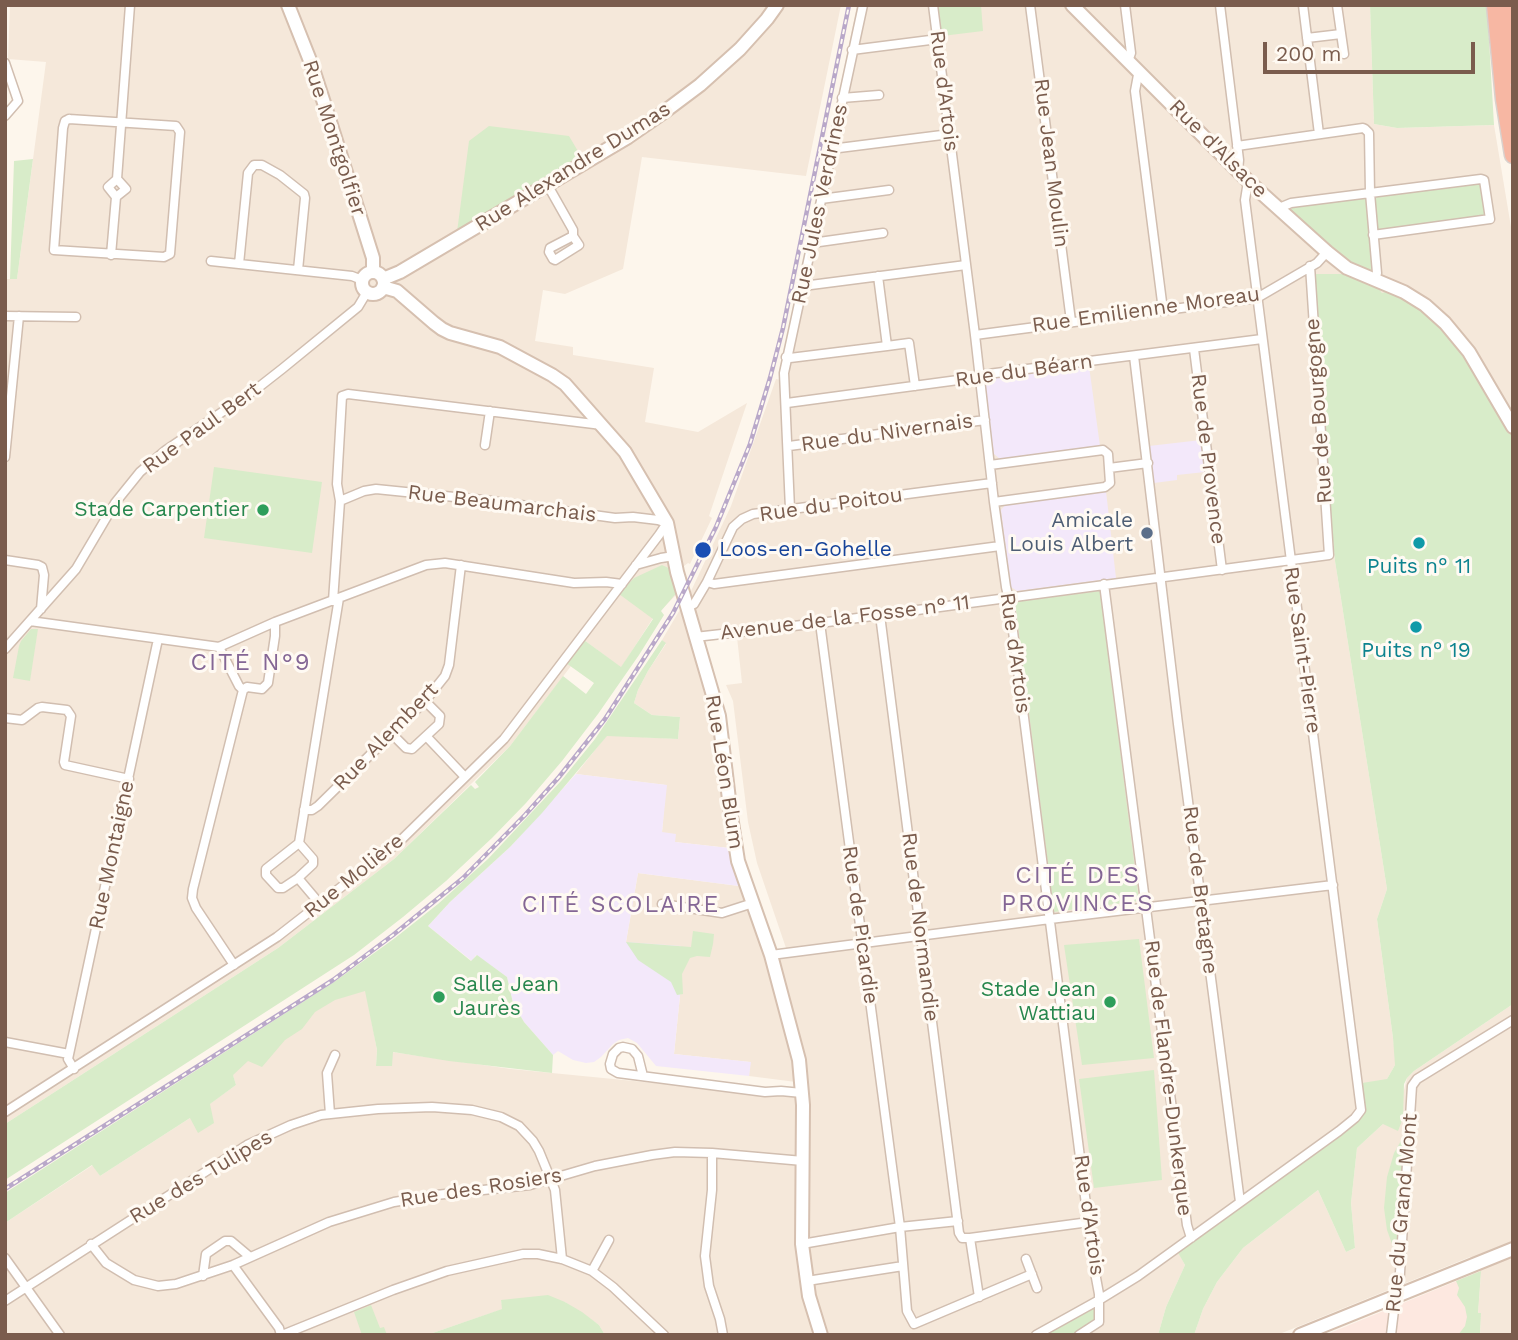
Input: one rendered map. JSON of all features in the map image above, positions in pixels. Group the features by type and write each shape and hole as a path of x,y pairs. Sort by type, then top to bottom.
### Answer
{"highway":[{"path":"1495,5 1504,99 1513,155"},
{"path":"1506,5 1513,76"}],"street":[{"path":"111,255 116,197 108,187 117,179 130,5"},
{"name":"Rue Montgolfier","path":"288,5 311,63 373,258 374,282"},
{"name":"Rue Alexandre Dumas","path":"374,282 397,274 628,137 683,98 740,49 777,5"},
{"name":"Rue Jules Verdrines","path":"790,509 784,373 786,357 863,5"},
{"name":"Rue d'Artois","path":"933,5 994,502 1099,1300"},
{"name":"Rue Jean Moulin","path":"1030,5 1070,321"},
{"name":"Rue d'Alsace","path":"1072,5 1248,180 1327,252 1347,268 1375,280"},
{"path":"1125,5 1131,53 1128,61"},
{"path":"1220,5 1238,170"},
{"path":"1303,5 1319,134"},
{"path":"1337,5 1344,54"},
{"path":"1307,38 1341,34"},
{"path":"852,50 938,39"},
{"path":"5,63 18,101 5,116"},
{"path":"1140,72 1135,91 1163,310"},
{"path":"842,98 879,95"},
{"path":"69,118 122,121 176,126 180,132 170,254 164,257 54,250 65,121 69,118"},
{"path":"1237,146 1365,129 1368,133 1377,274 1375,280 1404,292 1425,305 1445,323 1469,352 1513,427"},
{"path":"831,149 950,134"},
{"path":"239,264 248,173 254,165 262,164 304,194 298,270"},
{"name":"Rue Saint-Pierre","path":"1240,1202 1339,1131 1361,1110 1245,200 1248,180"},
{"path":"1279,208 1291,203 1484,180 1490,219 1373,235"},
{"path":"547,184 573,230 573,236"},
{"path":"821,199 889,190"},
{"path":"811,243 883,233"},
{"name":"Rue Emilienne Moreau","path":"975,335 1257,298 1310,267 1327,252"},
{"path":"211,261 352,276 397,291 397,274"},
{"path":"803,286 967,265"},
{"name":"Rue de Bourgogne","path":"1310,267 1329,555"},
{"path":"878,276 887,346"},
{"name":"Rue Paul Bert","path":"7,648 76,569 115,503 140,472 166,450 282,369 358,307 374,282"},
{"name":"Rue Léon Blum","path":"397,291 450,333 500,347 551,375 570,390 625,452 667,523 677,572 719,716 737,854 771,955 799,1060 802,1093 802,1244 809,1296 821,1335"},
{"path":"5,316 76,317"},
{"path":"5,457 19,316"},
{"name":"Rue du Béarn","path":"787,403 1262,339"},
{"path":"786,357 909,343 915,386"},
{"name":"Rue de Provence","path":"1194,349 1222,570"},
{"name":"Rue de Bretagne","path":"1134,356 1240,1202"},
{"path":"299,843 313,859 313,864 298,878 283,888 278,888 266,875 266,869 299,843 336,600 340,501 337,484 342,396 348,394 602,425"},
{"path":"485,445 490,411"},
{"name":"Rue du Nivernais","path":"789,446 985,420"},
{"path":"990,465 1103,450 1108,454 1110,483 1105,487 994,502"},
{"path":"1109,468 1148,463"},
{"name":"Rue du Poitou","path":"688,607 694,604 707,582 733,527 753,514 992,483"},
{"name":"Rue Beaumarchais","path":"340,501 376,489 667,523"},
{"name":"Rue Molière","path":"5,1112 277,937 399,842 505,738 667,523"},
{"path":"707,582 714,584 1000,546"},
{"name":"Avenue de la Fosse n° 11","path":"695,637 820,623 1329,555"},
{"path":"636,565 674,556"},
{"path":"5,560 37,565 44,570 40,609"},
{"path":"30,621 219,647 275,622 426,565 445,563 575,583 622,584"},
{"name":"Rue Alembert","path":"304,810 312,810 318,806 440,683 447,670 461,565"},
{"name":"Rue de Flandre-Dunkerque","path":"1104,584 1191,1238"},
{"name":"Rue de Normandie","path":"880,615 959,1233 966,1238 979,1297"},
{"path":"234,965 196,908 192,898 193,889 243,690 247,687 262,689 268,682 275,622"},
{"name":"Rue de Picardie","path":"820,623 901,1227 907,1311 914,1324 979,1297"},
{"name":"Rue Montaigne","path":"69,1054 158,639"},
{"path":"219,647 243,690"},
{"path":"6,657 7,648"},
{"path":"392,734 410,750 439,724 440,718 425,701"},
{"path":"5,718 22,720 42,707 67,710 71,716 65,765 128,779"},
{"path":"426,736 465,777"},
{"path":"298,878 320,904"},
{"path":"771,955 1333,885"},
{"path":"662,905 722,914 753,904"},
{"name":"Rue du Grand Mont","path":"1391,1335 1399,1288 1412,1086 1417,1079 1513,1020"},
{"path":"5,1042 69,1054 68,1059 74,1069"},
{"path":"643,1076 638,1056 632,1049 624,1047 613,1054 611,1069 623,1074 765,1092 802,1093"},
{"path":"330,1114 327,1073 335,1055"},
{"name":"Rue des Tulipes","path":"5,1301 234,1153 291,1125 330,1114 411,1107 488,1113 510,1121 526,1132 539,1151 555,1190 562,1259"},
{"name":"Rue des Rosiers","path":"91,1244 99,1256 114,1269 134,1280 158,1286 176,1284 233,1265 329,1222 385,1205 436,1195 517,1186 638,1157 675,1153 712,1153 803,1161"},
{"path":"712,1153 712,1190 705,1256 709,1286 723,1335"},
{"path":"1036,1335 1138,1276 1240,1202"},
{"path":"802,1244 901,1227 958,1221"},
{"path":"966,1238 1089,1222"},
{"path":"592,1271 610,1240"},
{"path":"203,1276 206,1254 225,1241 231,1241 250,1257"},
{"path":"1300,1335 1513,1249"},
{"path":"233,1265 279,1328 281,1335 447,1271 523,1254 538,1254 562,1259 592,1271 664,1335"},
{"path":"5,1258 60,1335"},
{"path":"1026,1259 1037,1288"},
{"path":"807,1281 903,1266"},
{"path":"979,1297 1032,1275"},
{"path":"1079,1335 1094,1331 1100,1320 1099,1300"}],"shaded area":[{"path":"10,5 841,5 806,176 642,157 623,269 565,294 543,290 535,341 573,347 573,355 654,368 645,422 698,432 747,403 709,516 712,518 690,564 684,566 677,594 653,618 621,668 584,640 567,663 571,666 510,746 394,859 278,948 5,1124 5,279 17,279 46,62 8,59"},
{"path":"857,5 1370,5 1374,124 1397,128 1494,125 1513,239 1513,434 1465,356 1382,293 1342,274 1315,275 1335,561 1387,889 1377,919 1395,1053 1395,1065 1387,1079 1364,1107 1178,1252 1185,1265 1166,1307 1158,1335 605,1335 599,1325 565,1302 501,1301 503,1309 427,1335 5,1335 5,1223 93,1165 100,1176 190,1118 236,1085 229,1063 363,975 377,1050 376,1065 392,1052 511,1069 808,1098 795,1019 777,962 786,948 757,863 748,822 733,701 726,685 742,683 737,637 694,643 715,721 729,848 675,842 662,832 666,785 576,774 607,735 678,739 680,717 652,715 634,703 648,671 666,644 662,640 691,591 731,506 776,379 781,380"},
{"path":"1089,366 1100,446 1000,459 994,454 984,384 989,378"},
{"path":"1201,440 1205,472 1177,475 1177,480 1154,483 1149,446"},
{"path":"1106,491 1116,578 1017,591 1011,587 1001,510 1006,504"},
{"path":"576,774 667,785 662,832 676,834 675,842 729,848 739,886 638,873 626,942 681,946 681,986 674,1054 751,1062 749,1076 656,1066 637,1043 628,1038 613,1044 594,1062 573,1060 558,1051 553,1055 524,1022 513,1003 507,977 476,955 472,961 428,926 510,847"},
{"path":"638,873 739,886 777,998 796,1082 749,1076 750,1062 674,1054 681,986 626,942"},
{"path":"1513,1004 1513,1335 1480,1335 1481,1314 1478,1313 1481,1271 1470,1257 1277,1335 1194,1335 1217,1282 1243,1248 1318,1190 1346,1252 1355,1248 1351,1203 1357,1148 1383,1124 1404,1090 1407,1078 1414,1071"},
{"path":"1481,1271 1478,1313 1481,1313 1480,1335 1325,1335"}],"green space":[{"path":"938,5 981,5 983,31 942,36"},
{"path":"1370,5 1487,5 1494,125 1397,128 1374,124"},
{"path":"489,126 569,136 582,158 457,232 469,141"},
{"path":"33,159 17,279 10,279 14,161"},
{"path":"1480,182 1486,214 1484,217 1380,231 1376,228 1376,198 1379,195"},
{"path":"1369,198 1373,270 1364,270 1339,256 1291,210 1293,206"},
{"path":"1315,274 1342,274 1378,288 1382,293 1388,291 1410,299 1442,328 1465,356 1513,434 1513,1004 1414,1071 1404,1084 1403,1118 1398,1131 1383,1124 1357,1148 1351,1203 1355,1248 1346,1252 1318,1190 1243,1248 1217,1282 1194,1335 1158,1335 1166,1307 1185,1265 1177,1251 1364,1107 1362,1083 1387,1079 1395,1065 1377,919 1387,889 1335,561"},
{"name":"Stade Carpentier","path":"214,467 322,482 312,553 204,538"},
{"path":"662,565 673,570 679,590 661,611 664,615 598,714 562,761 492,838 446,881 354,955 5,1180 5,1124 278,948 394,859 471,785 475,789 479,787 475,782 510,746 563,676 586,694 594,683 566,663 584,640 621,667 653,619 619,594 634,578"},
{"path":"1100,591 1139,901 1054,912 1015,602"},
{"path":"31,629 38,629 30,681 13,678 19,646"},
{"path":"662,640 666,643 648,671 634,703 652,715 680,717 678,739 607,736 510,847 428,926 471,961 477,955 507,977 513,1003 524,1022 553,1055 552,1073 393,1052 392,1066 376,1066 377,1050 365,991 335,1000 315,1012 302,1029 285,1040 262,1067 248,1061 233,1075 236,1085 210,1104 214,1123 198,1133 190,1118 100,1176 92,1165 5,1223 5,1193 334,982 438,904 488,859 561,781 595,739"},
{"path":"693,931 714,934 710,957 690,958 682,974 683,994 677,995 671,982 638,960 626,942 691,947"},
{"name":"Stade Jean Wattiau","path":"1139,939 1154,1058 1082,1065 1064,945"},
{"name":"Stade Jean Wattiau","path":"1154,1070 1162,1180 1094,1188 1079,1079"},
{"path":"1407,1135 1400,1255 1396,1255 1387,1230 1384,1208 1387,1177 1394,1153"},
{"path":"1481,1271 1478,1313 1481,1313 1480,1335 1458,1335 1465,1326 1467,1317 1465,1307 1457,1295 1459,1288 1456,1281"},
{"path":"548,1295 582,1312 599,1325 605,1335 427,1335 502,1309 501,1300"},
{"path":"1093,1303 1100,1316 1080,1335 1036,1335"},
{"path":"371,1305 380,1328 384,1327 387,1335 362,1335 354,1312"}],"railway":[{"path":"5,1189 333,980 393,935 463,878 525,815 605,719 673,613 716,527 750,444 783,328 849,5"}],"place":[{"name":"Stade Carpentier","path":"263,510"},
{"name":"Amicale Louis Albert","path":"1147,533"},
{"name":"Puits n° 11","path":"1419,543"},
{"name":"Loos-en-Gohelle","path":"703,550"},
{"name":"Puits n° 19","path":"1416,627"},
{"name":"Salle Jean Jaurès","path":"439,997"},
{"name":"Stade Jean Wattiau","path":"1110,1002"}],"district":[{"name":"CITÉ N°9","path":"251,663"},
{"name":"CITÉ DES PROVINCES","path":"1078,890"},
{"name":"CITÉ SCOLAIRE","path":"621,905"}]}
